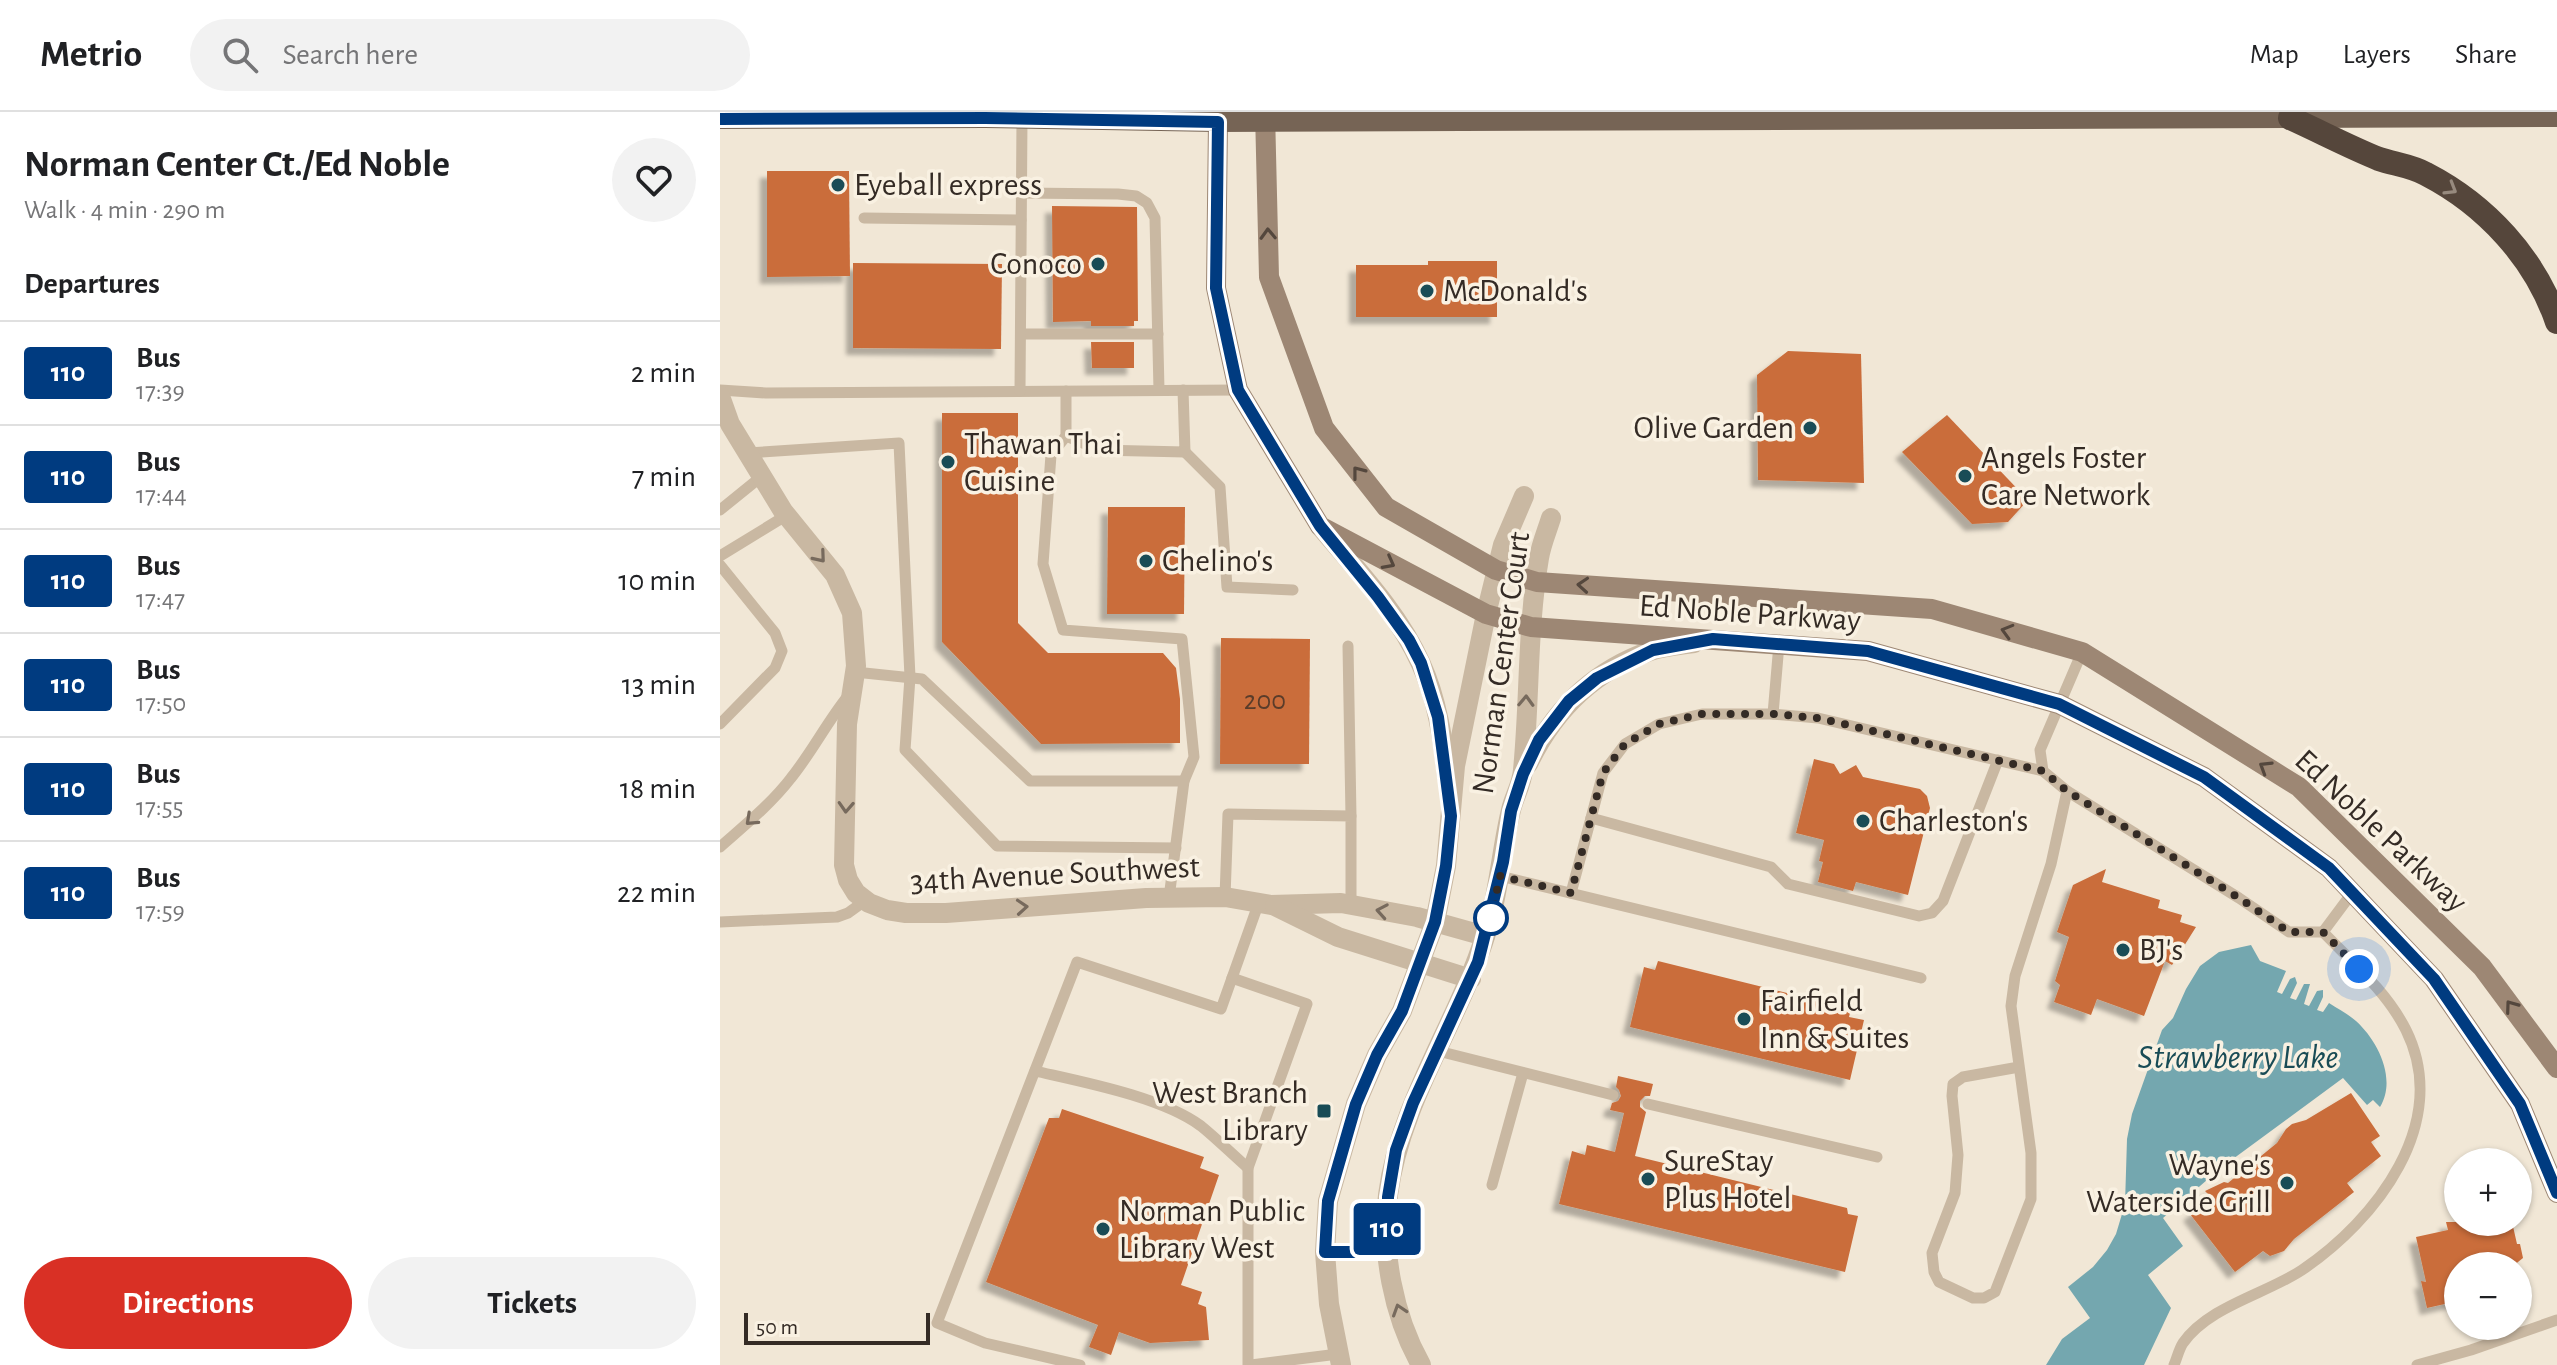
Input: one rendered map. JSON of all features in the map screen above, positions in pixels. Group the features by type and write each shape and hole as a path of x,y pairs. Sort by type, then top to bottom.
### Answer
{"highway":[{"path":"2290,118 2380,159 2424,172 2466,198 2520,252 2539,281 2557,322"}],"main road":[{"path":"1220,117 1216,288 1238,390 1320,526"},
{"name":"Ed Noble Parkway","path":"1266,117 1269,277 1324,428 1386,507 1496,570 1537,582 1932,609 2082,652 2299,787 2482,967 2557,1068"},
{"path":"720,119 2557,117"},
{"name":"Ed Noble Parkway","path":"1320,526 1486,614 1531,627 1868,651 2059,704 2204,777 2329,868 2434,979 2520,1104 2557,1193"}],"street":[{"name":"34th Avenue Southwest","path":"720,396 730,424 787,515 835,575 852,613 855,672 847,724 844,865 856,893 887,910 906,913 1169,898 1225,897 1265,904 1341,903 1435,922 1485,936"},
{"name":"Norman Center Court","path":"1340,1360 1329,1304 1325,1252 1328,1201 1354,1109 1377,1055 1402,1011 1435,922 1446,866 1455,766 1486,614 1503,545 1524,496"},
{"name":"Norman Center Court","path":"1421,1365 1396,1302 1387,1252 1388,1197 1396,1150 1413,1103 1471,979 1500,876 1511,811 1523,774 1531,627 1539,556 1551,518"},
{"path":"1320,526 1378,597 1409,640 1421,663 1438,717 1451,816"},
{"path":"1523,774 1539,740 1569,701 1597,678 1653,650 1713,639"},
{"name":"34th Avenue Southwest","path":"1265,904 1338,937 1471,979"}],"lane":[{"path":"1020,391 1022,118"},
{"path":"1021,193 1118,194 1136,196 1147,203 1155,218 1159,390"},
{"path":"864,218 1021,220"},
{"path":"1021,334 1158,334"},
{"path":"720,390 766,393 1238,390"},
{"path":"1183,390 1185,452 1220,487 1227,587 1293,590"},
{"path":"1066,391 1066,436 1051,455 1043,564 1063,630 1182,639 1194,757 1184,781 1169,898"},
{"path":"1066,436 1099,450 1185,452"},
{"path":"748,453 899,443 910,677 905,750 997,846 1176,848"},
{"path":"720,510 762,476"},
{"path":"720,556 787,515"},
{"path":"720,565 775,633 782,651 775,668 720,724"},
{"path":"1773,714 1779,644"},
{"path":"1348,646 1351,906"},
{"path":"2043,771 2040,750 2082,652"},
{"path":"855,672 922,679 1030,781 1184,781"},
{"path":"720,847 772,801 851,693"},
{"path":"1571,893 1603,773 1625,744 1659,724 1702,714 1773,714 1818,718 2043,771 2067,791 2289,932 2323,932 2392,1006 2406,1030 2420,1083 2418,1119 2393,1180 2336,1244 2302,1270 2270,1289 2226,1308 2193,1331 2181,1345 2174,1365"},
{"path":"1591,818 1771,867 1788,884 1919,916 1932,913 1943,901 1998,760"},
{"path":"2019,1067 1963,1077 1953,1084 1958,1155 1955,1193 1932,1253 1934,1272 1939,1282 1973,1298 1984,1298 1995,1292 2031,1199 2031,1153 2011,1006 2015,976 2051,864 2067,791"},
{"path":"1225,897 1228,814 1351,816"},
{"path":"1500,876 1921,978"},
{"path":"2323,932 2352,893"},
{"path":"720,922 837,917 866,900"},
{"path":"1080,1365 985,1343 937,1323 1077,962 1221,1009 1265,904"},
{"path":"1232,978 1307,1004 1248,1168 1249,1365 1340,1360"},
{"path":"1438,1051 1613,1095"},
{"path":"1035,1071 1111,1089 1178,1113 1200,1126 1248,1168"},
{"path":"1492,1185 1523,1073"},
{"path":"1648,1104 1877,1157"},
{"path":"1325,1252 1387,1252"},
{"path":"2417,1365 2557,1320"}],"water":[{"name":"Strawberry Lake","path":"2251,945 2260,961 2286,971 2277,992 2282,994 2290,979 2295,977 2297,983 2290,998 2296,1000 2304,984 2310,984 2304,1004 2309,1006 2317,991 2323,990 2317,1010 2323,1012 2329,1003 2364,1029 2378,1050 2386,1073 2387,1085 2380,1107 2373,1100 2367,1105 2343,1078 2222,1167 2163,1218 2183,1246 2148,1275 2171,1308 2144,1365 2046,1365 2062,1339 2090,1318 2068,1287 2093,1267 2116,1234 2125,1204 2127,1139 2132,1114 2162,1030 2173,1018 2200,966 2219,952"}],"building":[{"path":"767,171 849,171 850,276 767,277"},
{"path":"1052,206 1137,207 1138,321 1134,321 1134,326 1091,326 1091,321 1053,322"},
{"name":"McDonald's","path":"1428,261 1497,261 1497,317 1356,317 1356,265 1428,265"},
{"path":"853,263 1002,264 1001,349 853,348"},
{"path":"1091,342 1134,342 1134,368 1092,368"},
{"name":"Olive Garden","path":"1788,351 1861,354 1864,483 1758,480 1757,375"},
{"path":"942,413 1018,413 1018,623 1048,653 1163,653 1176,668 1180,743 1041,744 942,642"},
{"name":"Angels Foster Care Network","path":"1947,415 2028,500 2008,522 1972,524 1902,452"},
{"name":"Chelino's","path":"1108,507 1185,507 1184,614 1107,614"},
{"path":"1221,638 1310,639 1309,764 1220,764"},
{"name":"Charleston's","path":"1814,759 1834,764 1840,774 1856,765 1863,777 1920,789 1927,796 1930,808 1908,895 1856,882 1853,891 1818,882 1824,840 1796,833"},
{"name":"BJ's","path":"2106,869 2102,882 2160,900 2158,908 2182,915 2180,922 2196,927 2172,965 2165,961 2144,1016 2097,999 2091,1015 2054,1002 2060,985 2055,981 2069,937 2057,932 2073,885"},
{"name":"Fairfield Inn & Suites","path":"1658,961 1851,1009 1849,1017 1864,1020 1850,1080 1630,1027 1644,967 1655,970"},
{"name":"SureStay Plus Hotel","path":"1618,1076 1653,1084 1650,1096 1640,1101 1640,1107 1646,1112 1635,1156 1847,1208 1848,1214 1858,1216 1845,1272 1559,1204 1572,1151 1585,1155 1587,1145 1615,1152 1624,1113 1610,1110 1612,1103 1621,1096 1616,1087"},
{"name":"Wayne's Waterside Grill","path":"2351,1093 2380,1136 2371,1142 2381,1156 2347,1183 2354,1192 2294,1239 2284,1251 2270,1256 2263,1251 2235,1272 2190,1214 2211,1197 2205,1191 2228,1183 2277,1143 2292,1124 2306,1120"},
{"name":"Norman Public Library West","path":"1062,1109 1204,1157 1200,1168 1219,1175 1181,1285 1202,1292 1198,1304 1206,1307 1209,1340 1150,1343 1119,1332 1111,1355 1089,1347 1098,1325 986,1282 1049,1118 1059,1118"},
{"path":"2444,1231 2444,1236 2515,1236 2522,1252 2444,1252 2444,1304 2427,1308 2421,1281 2426,1282 2416,1237"}],"bus line":[{"name":"110","path":"720,119 985,118 1218,122 1216,288 1238,390 1320,526 1378,597 1409,640 1421,663 1438,717 1451,816 1446,866 1435,922 1402,1011 1377,1055 1356,1104 1328,1201 1325,1252 1387,1252 1388,1197 1396,1150 1413,1103 1478,962 1503,862 1511,811 1523,774 1539,740 1569,701 1597,678 1628,660 1653,650 1713,639 1868,651 2059,704 2204,777 2329,868 2434,979 2520,1104 2557,1193"}],"place":[{"name":"Eyeball express","path":"838,185"},
{"name":"Conoco","path":"1098,264"},
{"name":"McDonald's","path":"1427,291"},
{"name":"Olive Garden","path":"1810,428"},
{"name":"Thawan Thai Cuisine","path":"948,462"},
{"name":"Angels Foster Care Network","path":"1965,476"},
{"name":"Chelino's","path":"1146,561"},
{"name":"Charleston's","path":"1863,821"},
{"name":"BJ's","path":"2123,950"},
{"name":"Fairfield Inn & Suites","path":"1744,1019"},
{"name":"West Branch Library","path":"1324,1111"},
{"name":"SureStay Plus Hotel","path":"1648,1179"},
{"name":"Wayne's Waterside Grill","path":"2287,1183"},
{"name":"Norman Public Library West","path":"1103,1229"}],"route":[{"path":"1491,918 1500,876 1571,893 1603,773 1625,744 1659,724 1702,714 1773,714 1818,718 2043,771 2067,791 2289,932 2323,932 2359,969"}]}
